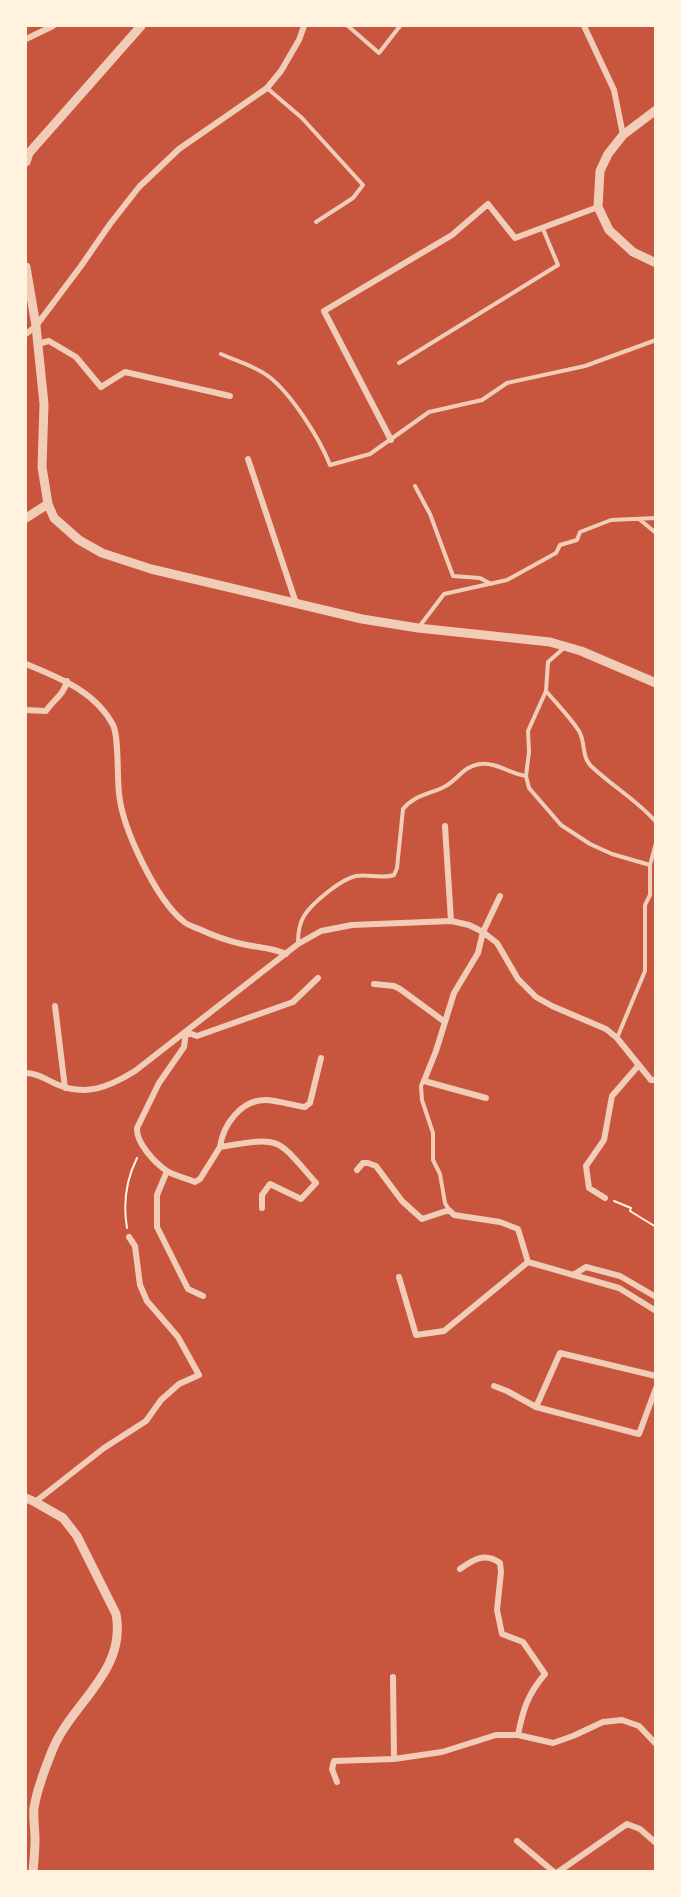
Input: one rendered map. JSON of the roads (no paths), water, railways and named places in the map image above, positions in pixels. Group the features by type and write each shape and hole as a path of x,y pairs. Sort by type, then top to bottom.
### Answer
{"street":[{"path":"26,39 53,26"},
{"path":"26,162 29,153 141,26"},
{"path":"26,334 36,326 139,187 179,149 267,88 293,51 304,26"},
{"path":"584,26 614,90 623,135"},
{"path":"656,110 623,135 608,154 600,171 598,207 609,230 633,252 656,263"},
{"path":"391,440 324,310 452,235 488,204 515,238 598,207"},
{"path":"26,267 36,326 44,404 42,467 48,504 54,518 79,540 102,553 151,569 362,619 566,646 656,683"},
{"path":"37,344 49,341 76,357 101,387 125,372 230,396"},
{"path":"248,459 296,603"},
{"path":"26,518 48,504"},
{"path":"26,664 67,681 83,692 101,708 114,728 119,796 125,822 146,868 171,909 184,923 209,933 241,944 270,948 286,954"},
{"path":"26,710 46,711 64,691 67,681"},
{"path":"445,826 451,921"},
{"path":"486,1098 424,1081 458,985 478,953 483,932 500,896"},
{"path":"26,1073 33,1073 65,1088 87,1091 112,1085 135,1071 298,944 321,931 352,925 451,921 469,925 483,932 497,943 518,980 536,997 606,1029 617,1038 651,1080 656,1080"},
{"path":"186,1032 197,1036 293,1002 318,978"},
{"path":"374,984 394,986 400,989 445,1022"},
{"path":"56,1006 65,1088"},
{"path":"186,1032 184,1047 159,1083 141,1118 136,1136 143,1147 167,1171 195,1182 200,1179 220,1147 221,1140 234,1114 251,1103 265,1100 305,1107 310,1103 321,1058"},
{"path":"605,1198 589,1188 586,1166 604,1140 612,1096 638,1066"},
{"path":"220,1147 262,1140 276,1142 287,1148 316,1184 301,1199 270,1184 262,1195 262,1208"},
{"path":"357,1170 363,1163 368,1162 376,1166 402,1201 422,1219 448,1210 454,1215 500,1222 518,1229 528,1262"},
{"path":"167,1171 157,1195 157,1227 188,1289 203,1296"},
{"path":"33,1872 34,1809 39,1784 53,1747 77,1710 106,1673 118,1625 116,1614 77,1536 63,1518 30,1500 146,1421 161,1400 178,1384 199,1375 178,1337 147,1301 140,1284 135,1246 129,1237"},
{"path":"528,1262 619,1288 656,1311"},
{"path":"399,1277 416,1335 444,1331 528,1262"},
{"path":"573,1275 586,1267 620,1276 656,1297"},
{"path":"536,1407 560,1353 656,1376"},
{"path":"494,1386 536,1407 639,1434 656,1388"},
{"path":"460,1569 477,1557 493,1557 500,1563 497,1610 502,1634 524,1642 545,1674 531,1690 518,1735"},
{"path":"393,1677 394,1759"},
{"path":"337,1782 332,1769 334,1761 394,1759 442,1752 496,1735 518,1735 553,1743 603,1722 622,1720 639,1726 656,1744"},
{"path":"517,1841 556,1872 627,1824 640,1829 656,1843"}],"lane":[{"path":"348,26 379,53 400,26"},
{"path":"267,88 302,118 363,185 353,198 316,222"},
{"path":"399,363 558,265 543,229"},
{"path":"221,354 267,375 284,390 323,448 330,465 370,454 429,412 482,400 507,383 585,366 656,340"},
{"path":"415,486 430,514 453,576 480,578 491,584"},
{"path":"418,628 444,594 507,579 556,553 560,545 577,540 580,532 611,520 656,518"},
{"path":"639,519 656,533"},
{"path":"566,646 548,662 546,691 528,731 526,776 529,788 561,825 590,844 612,854 650,865"},
{"path":"546,691 579,730 583,738 583,753 589,764 645,809 656,822"},
{"path":"298,944 298,932 304,916 311,907 341,882 356,876 388,877 394,875 397,868 404,809 408,803 446,786 466,768 480,764 494,765 526,776"},
{"path":"617,1038 645,971 645,905 650,895 650,865 656,843"},
{"path":"424,1081 421,1086 422,1100 433,1133 433,1160 440,1174 448,1210"}]}
